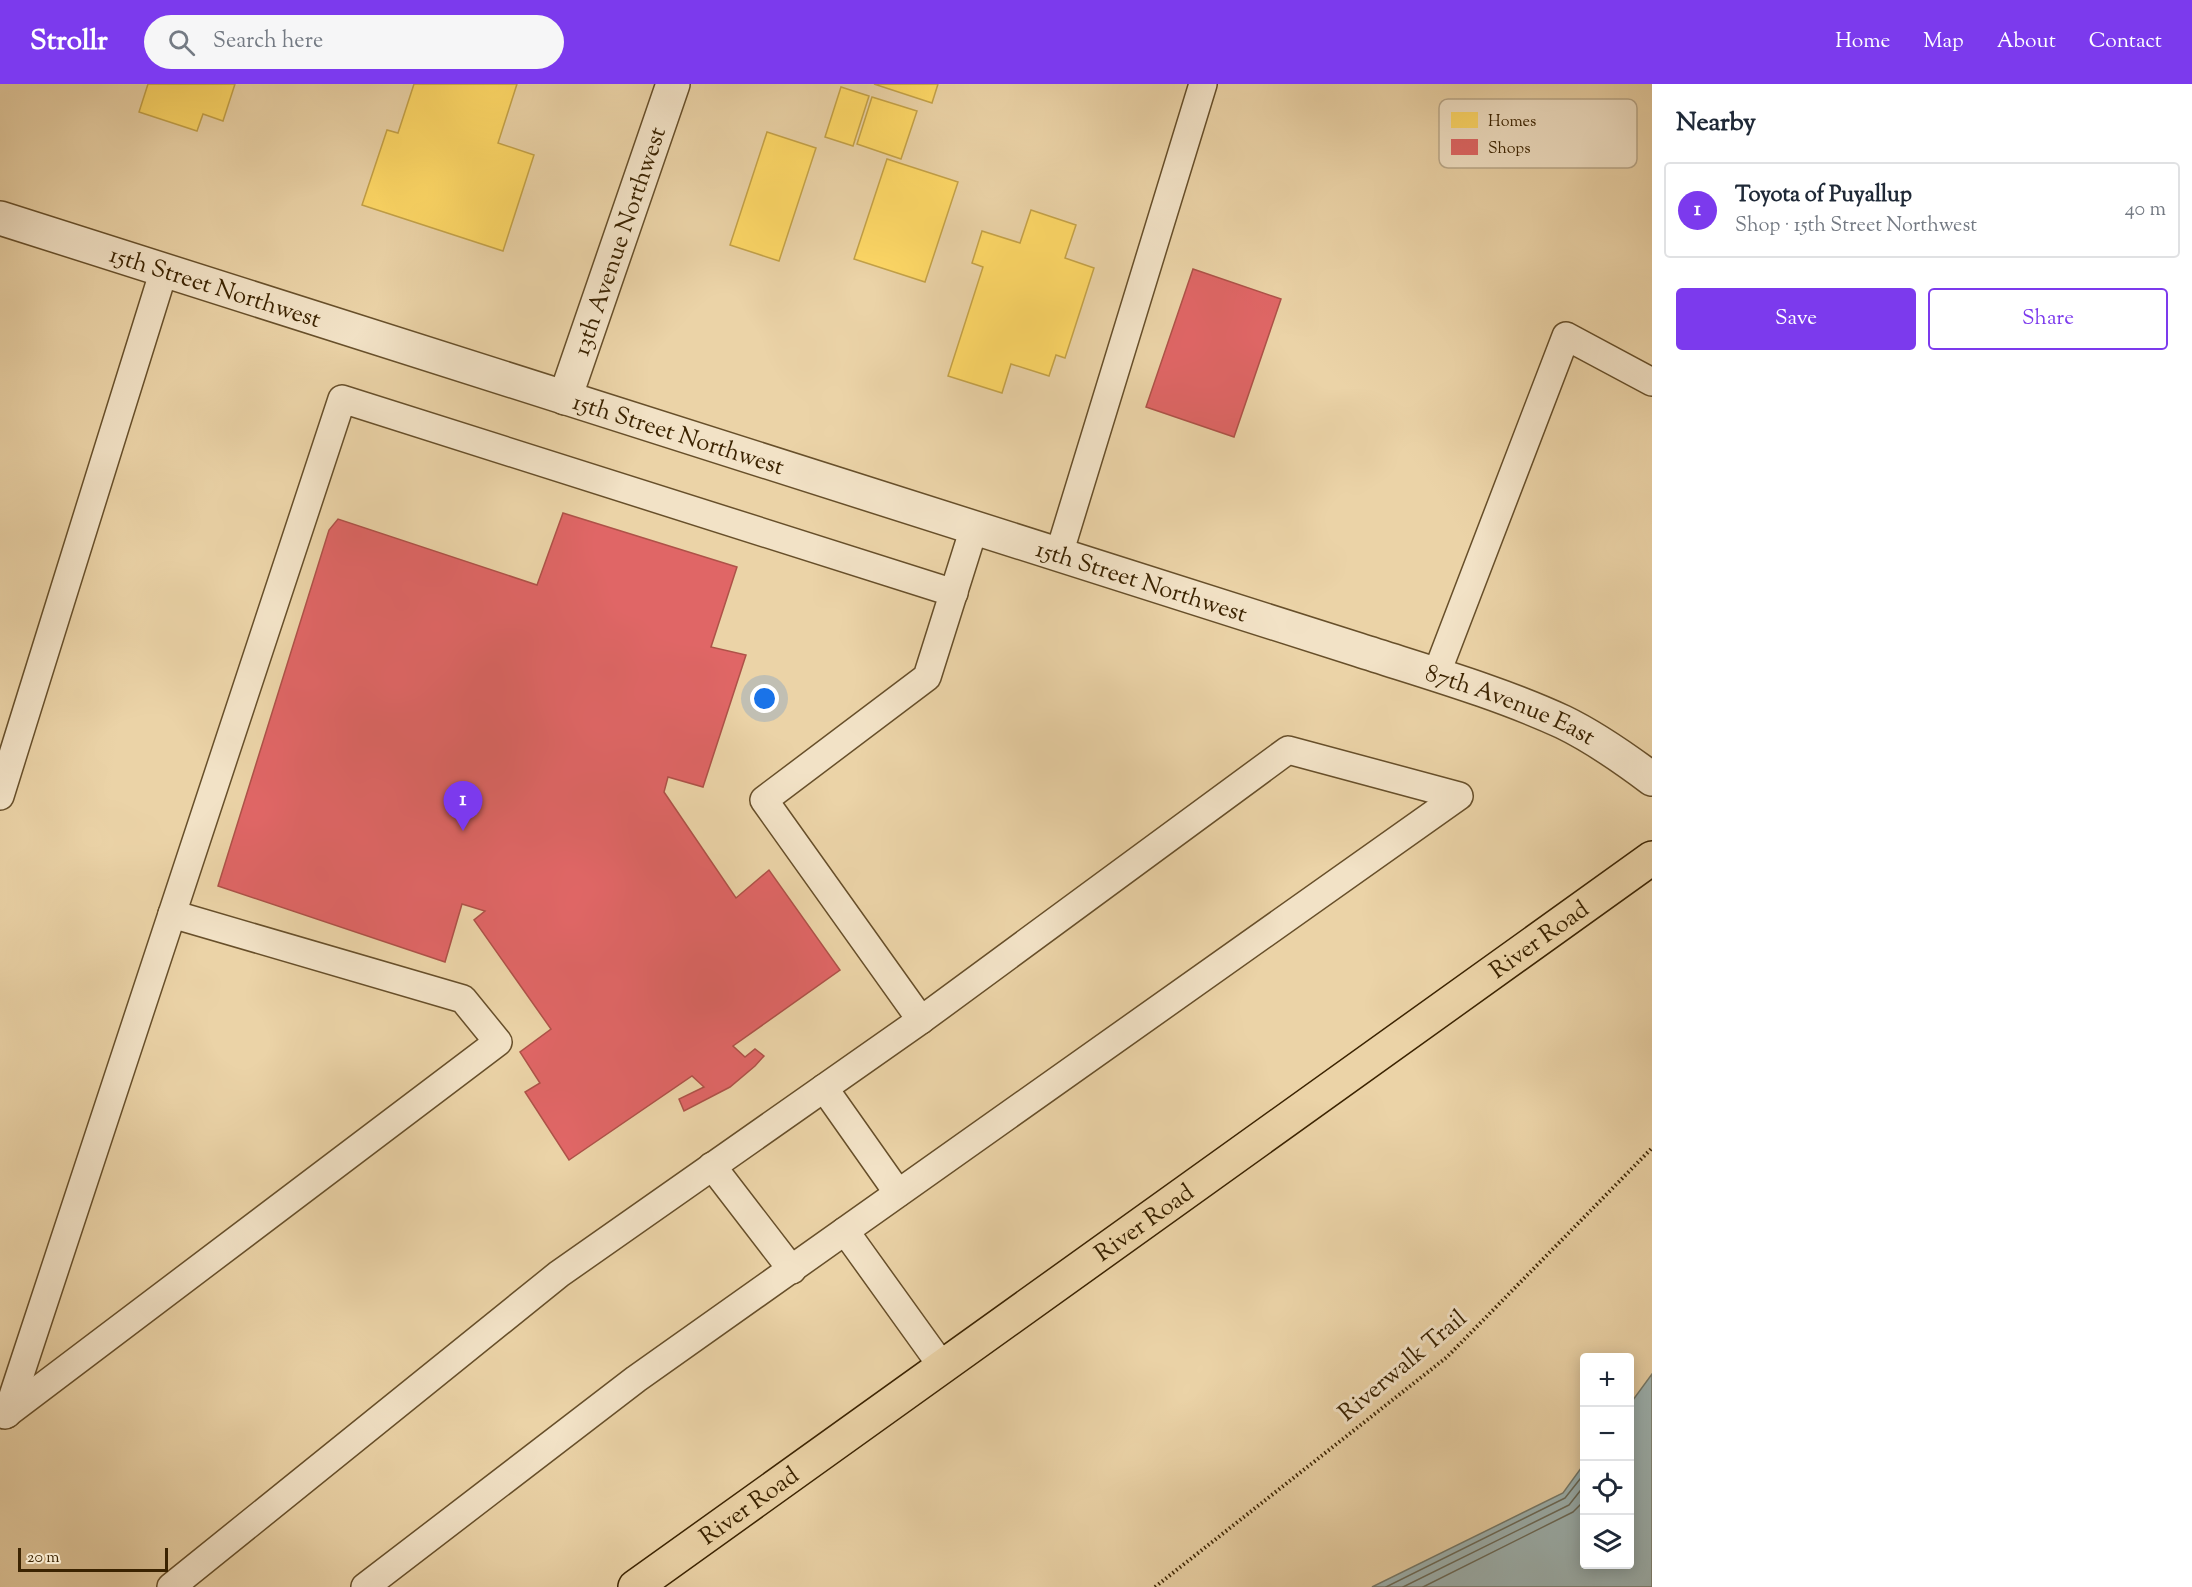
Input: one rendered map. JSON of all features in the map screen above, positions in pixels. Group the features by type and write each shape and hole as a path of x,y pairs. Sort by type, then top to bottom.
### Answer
{"main road":[{"name":"River Road","path":"635,1587 1652,858"}],"street":[{"name":"13th Avenue Northwest","path":"565,398 673,84"},
{"name":"15th Street Northwest","path":"0,218 1359,650"},
{"name":"87th Avenue East","path":"1359,650 1488,693 1563,723 1615,752 1652,779"}],"lane":[{"path":"1059,554 1203,84"},
{"path":"0,796 164,270"},
{"path":"1436,675 1566,336 1652,381"},
{"path":"3,1417 342,399 954,593"},
{"path":"921,1020 765,800 927,677 974,528"},
{"path":"171,1587 559,1274 921,1020 1288,750 1459,796 636,1379 365,1587"},
{"path":"3,1417 498,1042 463,999 172,914"},
{"path":"824,1088 898,1192"},
{"path":"712,1166 792,1270"},
{"path":"845,1231 942,1366"}],"path":[{"name":"Riverwalk Trail","path":"1155,1587 1447,1357 1652,1148"}],"water":[{"path":"1652,1374 1652,1587 1372,1587 1563,1493 1580,1470 1580,1569 1634,1569 1634,1399"}],"building: Homes":[{"path":"148,84 235,84 223,121 203,114 197,131 139,112"},
{"path":"414,84 517,84 498,143 534,155 503,251 362,205 387,130 398,133"},
{"path":"874,84 938,84 932,103"},
{"path":"841,87 869,96 853,146 825,137"},
{"path":"872,97 917,111 901,159 857,144"},
{"path":"767,132 816,148 779,261 730,245"},
{"path":"887,159 958,182 925,282 854,259"},
{"path":"1031,210 1076,225 1065,258 1094,268 1065,358 1056,355 1049,376 1011,364 1002,393 948,376 983,267 972,263 982,231 1020,243"}],"building: Shops":[{"path":"1193,269 1281,299 1234,437 1146,407"},
{"path":"563,513 737,567 711,647 746,655 703,787 668,777 664,792 736,898 769,870 840,970 733,1046 745,1057 755,1049 764,1056 730,1087 684,1111 679,1099 704,1087 692,1076 569,1160 525,1092 540,1083 520,1052 551,1029 474,920 485,911 462,904 445,962 218,886 329,530 338,519 537,585"}],"place":[{"name":"Toyota of Puyallup","path":"463,831"}]}
